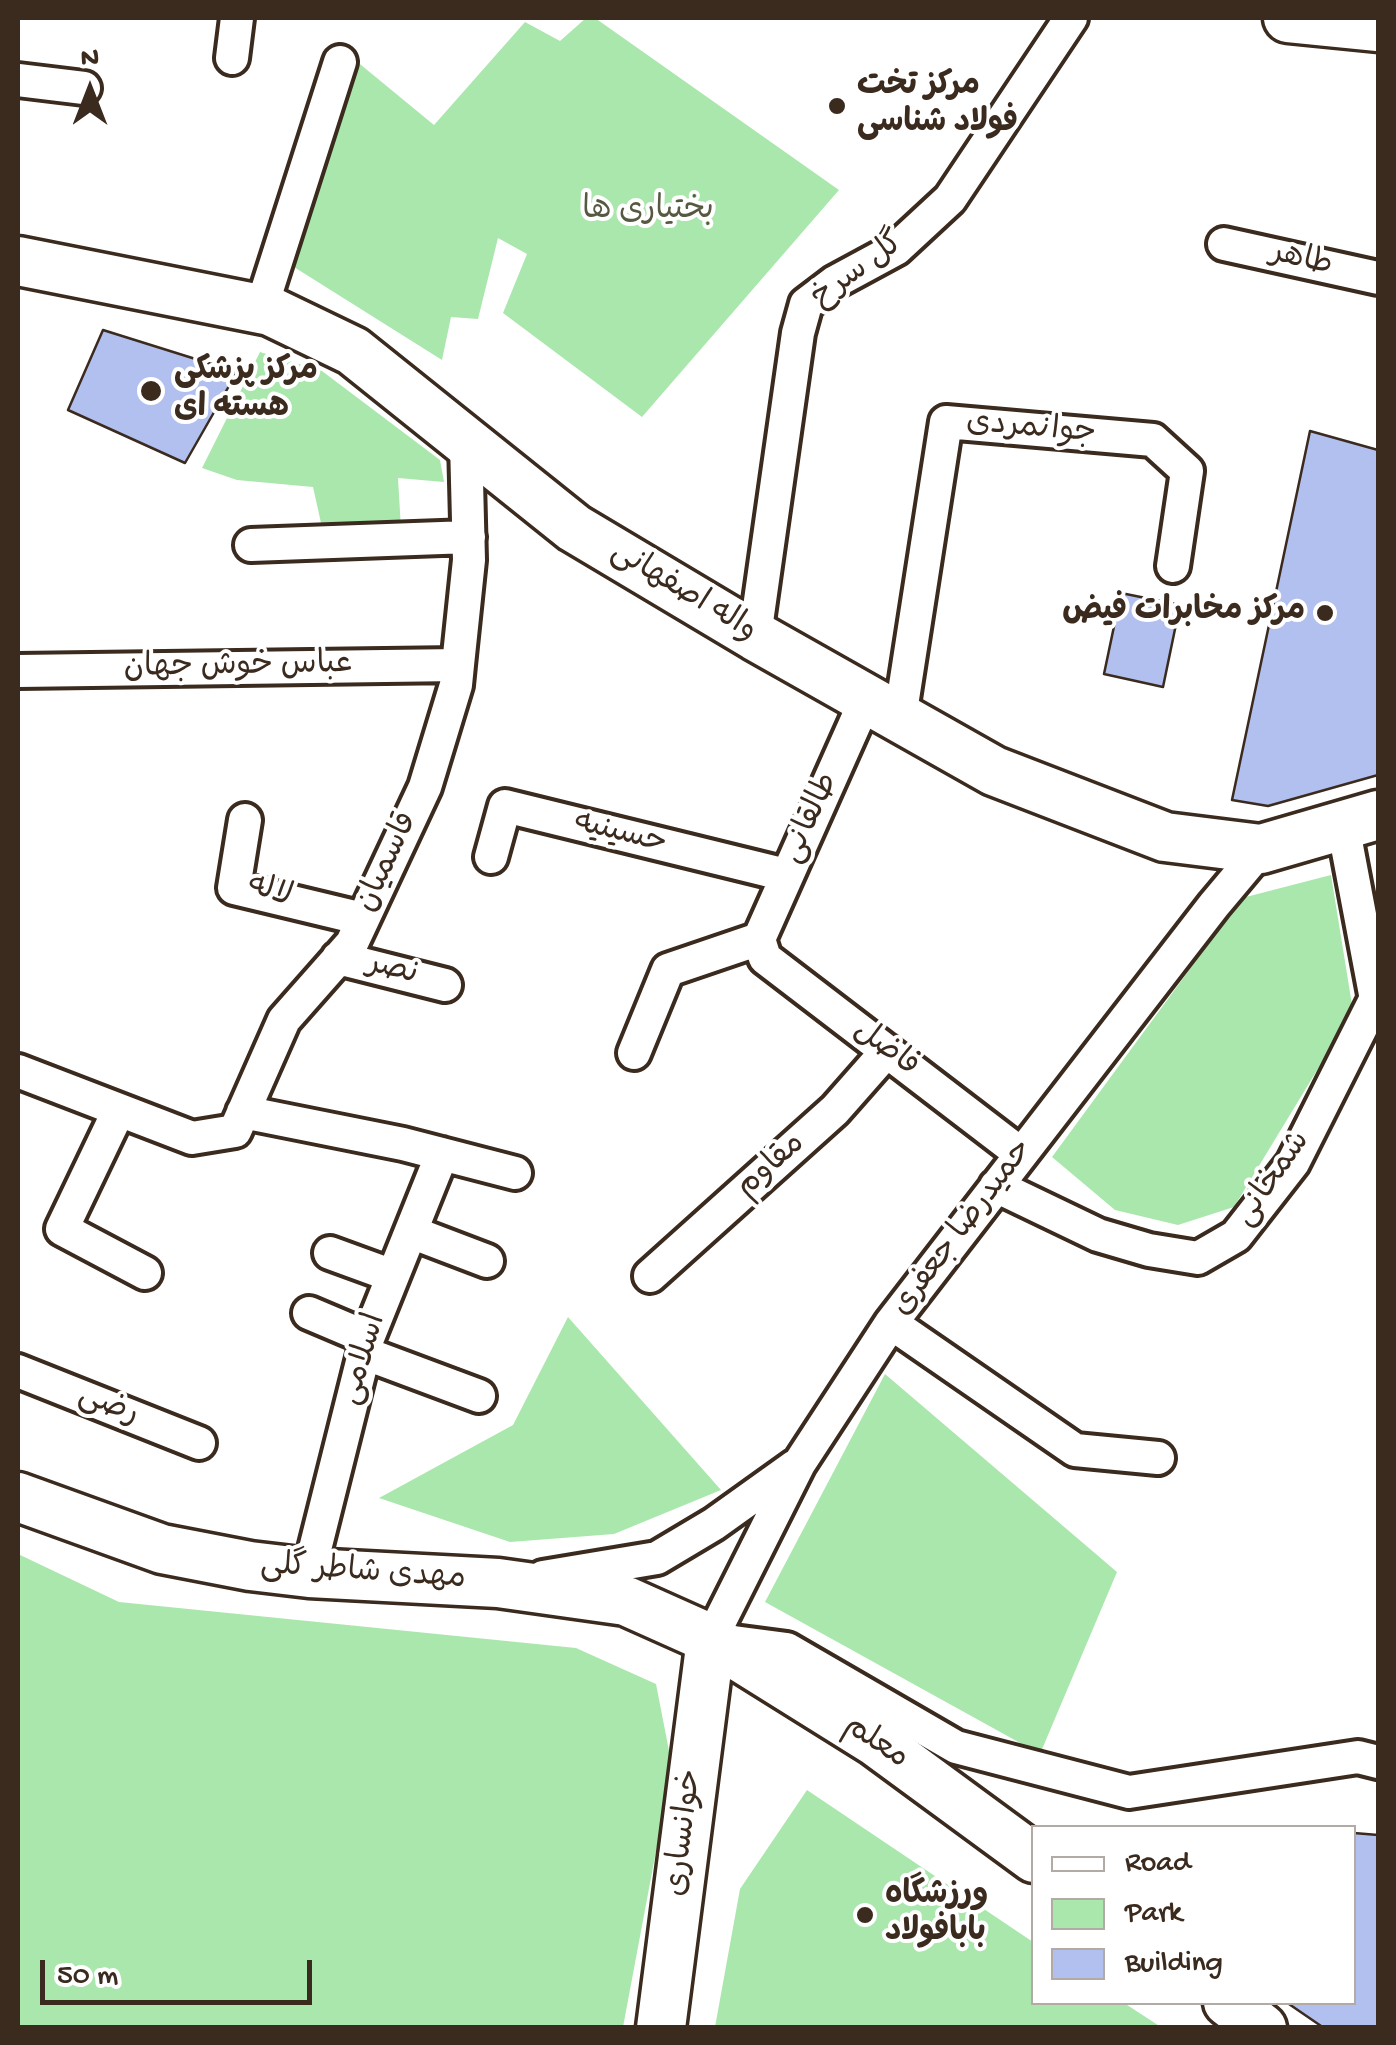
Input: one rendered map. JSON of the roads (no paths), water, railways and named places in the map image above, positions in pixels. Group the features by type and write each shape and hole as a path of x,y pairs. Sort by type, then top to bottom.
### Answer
{"street":[{"path":"232,58 237,18"},
{"name":"گل سرخ","path":"755,636 798,332 806,304 835,282 896,249 950,199 1071,18"},
{"path":"1288,18 1378,27"},
{"path":"261,309 340,62"},
{"path":"18,80 84,88"},
{"name":"طاهر","path":"1224,244 1378,278"},
{"name":"واله اصفهانی","path":"18,261 261,309 353,351 574,528 994,771 1165,836 1262,849 1360,820"},
{"name":"جوانمردی","path":"883,708 946,422 1153,440 1187,471 1173,566"},
{"name":"قاسمیان","path":"243,1112 284,1020 352,943 424,787 456,685 469,537 466,442"},
{"path":"251,545 469,537"},
{"name":"عباس خوش جهان","path":"18,671 458,665"},
{"name":"طالقانی","path":"759,939 786,875 883,708"},
{"name":"حسینیه","path":"492,857 505,806 786,875"},
{"name":"لاله","path":"245,820 234,888 363,919"},
{"path":"1360,820 1377,1005"},
{"name":"حمیدرضا جعفری","path":"711,1638 798,1464 892,1323 1214,905 1262,849"},
{"path":"634,1053 668,970 759,939"},
{"name":"فاضل","path":"759,939 765,958 1021,1154"},
{"name":"نصر","path":"338,958 445,985"},
{"name":"شمخانی","path":"996,1186 1098,1235 1149,1250 1198,1258 1236,1236 1293,1164 1377,1005"},
{"name":"مقاوم","path":"650,1276 835,1110 887,1051"},
{"path":"18,1071 192,1138 235,1131 243,1112 515,1173"},
{"path":"120,1110 62,1228 146,1272"},
{"name":"اسلامی","path":"309,1573 366,1345 442,1154"},
{"path":"411,1232 487,1261"},
{"path":"330,1253 393,1276"},
{"path":"309,1313 366,1345 479,1396"},
{"path":"892,1323 1075,1450 1158,1458"},
{"name":"رضی","path":"18,1371 198,1443"},
{"path":"498,1583 657,1558 714,1524 798,1464"},
{"name":"مهدی شاطر گلی","path":"18,1497 162,1549 309,1573 498,1583 626,1601 711,1638"},
{"path":"711,1638 787,1650 956,1746 1129,1792 1358,1757 1378,1762"},
{"name":"معلم","path":"711,1638 876,1742 1031,1856"},
{"name":"خوانساری","path":"661,2028 711,1638"},
{"path":"1232,2005 1262,2028"}],"place":[{"name":"مرکز تخت فولاد شناسی","path":"837,106"},
{"name":"مرکز پزشکی هسته ای","path":"151,391"},
{"name":"مرکز مخابرات فیض","path":"1325,613"},
{"name":"ورزشگاه بابافولاد","path":"865,1915"}],"park label":[{"name":"بختیاری ها","path":"648,212"}]}
